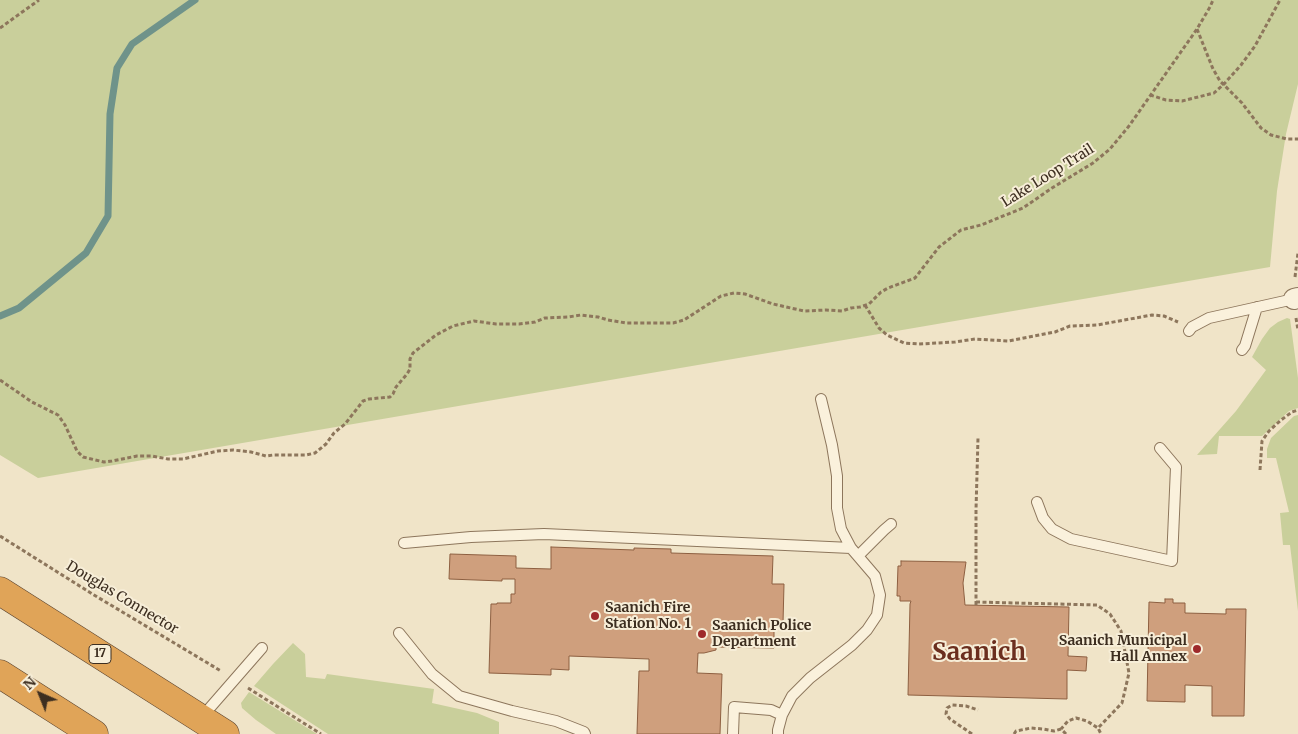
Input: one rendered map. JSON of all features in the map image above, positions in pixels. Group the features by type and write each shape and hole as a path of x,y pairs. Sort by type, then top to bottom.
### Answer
{"highway":[{"name":"17","path":"0,590 225,734"},
{"path":"0,674 94,734"}],"lane":[{"path":"1190,330 1192,326 1209,318 1296,299"},
{"path":"1242,350 1245,346 1257,307"},
{"path":"778,734 782,715 792,696 810,678 867,630 877,615 880,595 876,576 854,552 841,530 837,508 837,476 821,399"},
{"path":"1037,502 1043,518 1052,529 1071,539 1172,561 1176,467 1160,448"},
{"path":"404,543 472,537 544,534 854,552 892,524"},
{"path":"399,633 432,674 459,696 556,721 586,734"},
{"path":"200,718 262,648"},
{"path":"733,734 734,707 771,710 782,715"}],"path":[{"path":"0,28 40,0"},
{"name":"Lake Loop Trail","path":"0,380 32,402 58,415 65,425 77,451 83,457 104,462 137,456 183,459 233,450 266,456 306,455 316,453 326,444 363,401 390,397 410,369 410,359 413,353 436,334 466,322 519,324 535,322 545,318 568,317 581,314 626,323 673,323 684,320 721,296 734,293 745,294 773,304 804,311 842,311 860,307 869,304 881,292 915,278 939,247 961,230 973,228 1023,208 1093,163 1110,149 1129,126 1197,29 1212,0"},
{"path":"1150,96 1182,101 1214,93 1241,65 1255,46 1280,0"},
{"path":"1197,29 1213,69 1220,81 1242,103 1261,128 1271,136 1298,139"},
{"path":"866,305 879,328 887,336 904,343 956,342 975,339 1008,341 1055,332 1070,326 1097,325 1152,315 1164,316 1190,330"},
{"path":"1260,470 1262,441 1269,431 1281,420 1298,410"},
{"path":"978,438 976,604 1097,605 1110,614 1121,631 1129,673 1122,702 1098,728"},
{"name":"Douglas Connector","path":"0,536 321,734"},
{"path":"972,734 950,719 946,714 948,708 952,705 966,706 978,710"},
{"path":"1014,734 1031,728 1054,731 1061,729 1068,721 1076,718 1087,721 1098,728 1100,734"},
{"path":"1061,729 1066,734"}],"green space":[{"path":"0,0 1298,0 1298,84 1286,134 1277,191 1270,267 38,478 0,455"},
{"path":"1287,318 1290,319 1298,378 1298,408 1289,411 1262,436 1219,436 1217,454 1197,455 1236,411 1266,370 1252,357 1270,328"},
{"path":"1298,415 1298,611 1290,545 1283,545 1280,513 1289,512 1276,458 1267,458 1267,449 1271,438 1294,416"},
{"path":"293,643 305,654 306,677 325,679 327,674 434,689 432,703 477,713 499,722 499,734 328,734 254,686"},
{"path":"249,692 317,734 276,734 242,708 241,703"}],"building":[{"path":"551,547 634,550 634,548 671,549 671,553 773,556 772,584 784,584 783,623 774,623 774,648 716,647 716,650 698,653 697,673 722,674 720,734 637,734 639,671 649,671 649,659 569,656 569,670 551,669 551,675 489,673 491,604 511,603 511,594 515,594 515,579 502,579 502,581 449,579 450,554 516,556 516,568 551,569"},
{"path":"901,561 966,562 963,583 965,605 1069,607 1068,656 1087,657 1086,671 1067,670 1067,699 908,695 911,601 900,601 900,596 897,596 898,566 901,566"},
{"name":"Saanich Municipal Hall Annex","path":"1165,599 1173,599 1173,603 1185,603 1185,613 1226,614 1226,609 1246,609 1244,716 1212,716 1212,686 1185,685 1185,702 1147,701 1149,602 1165,603"}],"waterway":[{"path":"0,316 19,308 86,253 108,216 110,114 117,68 132,44 195,0"}],"place":[{"name":"Saanich Fire Station No. 1","path":"595,616"},
{"name":"Saanich Police Department","path":"702,634"},
{"name":"Saanich Municipal Hall Annex","path":"1197,649"}],"district":[{"name":"Saanich","path":"979,653"}]}
